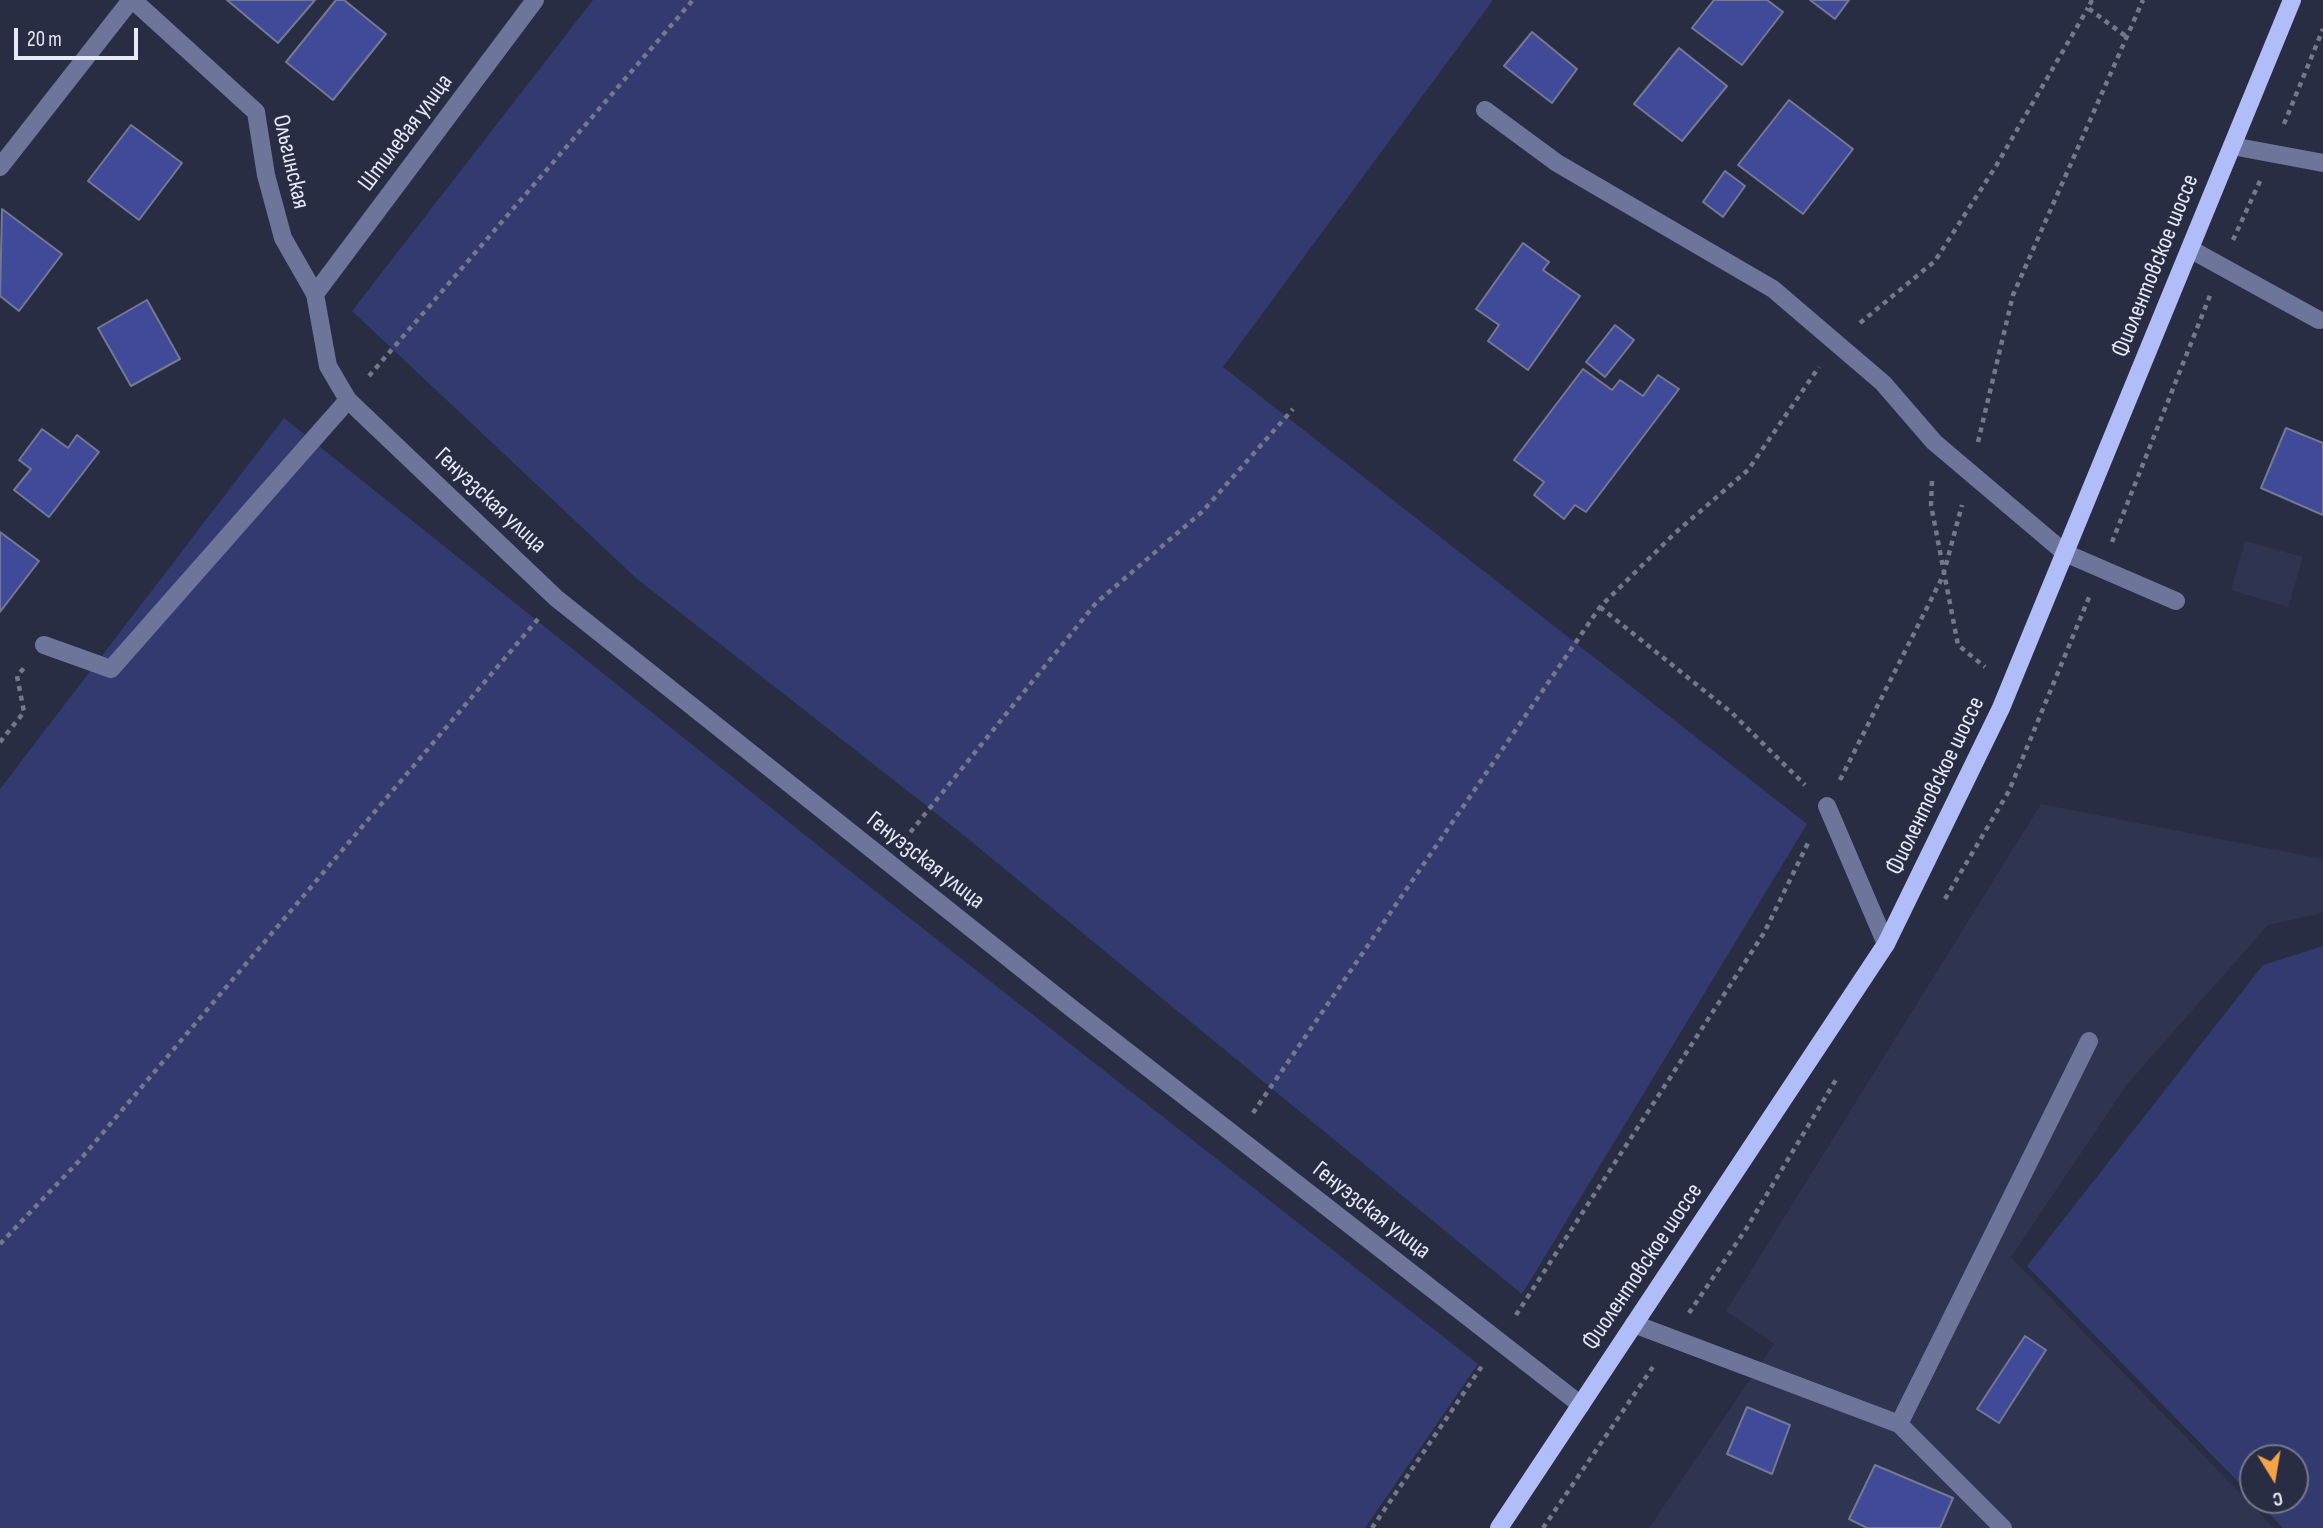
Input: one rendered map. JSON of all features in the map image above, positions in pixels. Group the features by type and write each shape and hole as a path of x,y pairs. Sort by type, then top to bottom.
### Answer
{"main road":[{"name":"Фиолентовское шоссе","path":"1499,1528 1886,944 2010,687 2292,0"}],"street":[{"path":"0,167 132,0"},
{"name":"Ольгинская","path":"132,0 256,112 266,176 283,238 315,294"},
{"name":"Штилевая улица","path":"315,294 535,0"},
{"path":"1485,110 1557,163 1773,289 1883,383 1934,442 2065,553 2176,601"},
{"path":"2232,146 2323,163"},
{"path":"2190,249 2319,320"},
{"name":"Генуэзская улица","path":"315,294 328,366 348,400 556,598 886,862 1581,1405"},
{"path":"44,645 111,669 348,400"},
{"path":"1827,806 1886,944"},
{"path":"1899,1424 2089,1041"},
{"path":"1634,1324 1899,1424 2003,1528"}],"path":[{"path":"348,400 693,0"},
{"path":"1237,1137 1600,607 1675,533 1748,470 1836,343 1935,261 1996,166 2092,0"},
{"path":"1373,1528 1498,1342 1764,933 1943,576 2013,295 2143,0"},
{"path":"2088,8 2128,38"},
{"path":"886,862 1096,603 1203,511 1293,409"},
{"path":"1934,442 1931,505 1958,645 2010,687"},
{"path":"0,1244 79,1161 556,598"},
{"path":"1600,607 1732,713 1827,806"},
{"path":"0,742 24,712 17,676 44,645"}],"shaded area":[{"path":"593,0 1493,0 1223,367 1807,824 1522,1294 956,829 636,578 352,311"},
{"path":"284,418 865,883 1478,1364 1365,1528 0,1528 0,789"},
{"path":"2245,541 2303,557 2288,607 2231,590"},
{"path":"2041,804 2323,859 2323,913 2268,925 2128,1083 2011,1257 2239,1492 2239,1514 2260,1514 2274,1528 1649,1528 1774,1344 1726,1311"},
{"path":"2323,946 2323,1528 2283,1528 2270,1514 2309,1514 2309,1444 2239,1444 2239,1483 2027,1266 2263,965"}],"building":[{"path":"227,0 315,0 278,43"},
{"path":"336,0 344,0 386,34 333,100 286,62"},
{"path":"1714,0 1767,0 1783,12 1742,65 1692,28"},
{"path":"1810,0 1849,0 1835,19"},
{"path":"1532,32 1577,69 1552,103 1504,66"},
{"path":"1679,48 1727,86 1682,141 1634,104"},
{"path":"1789,100 1853,149 1803,214 1738,165"},
{"path":"131,125 182,163 139,220 88,181"},
{"path":"1725,171 1745,186 1723,217 1703,202"},
{"path":"2,209 62,254 19,311 0,296"},
{"path":"1523,243 1549,262 1543,270 1580,296 1528,370 1488,341 1499,325 1476,309"},
{"path":"147,300 180,359 131,386 98,328"},
{"path":"1615,325 1634,340 1605,377 1586,362"},
{"path":"1583,369 1612,390 1620,380 1643,396 1658,375 1679,389 1586,512 1575,505 1564,519 1534,495 1544,482 1514,460"},
{"path":"2286,428 2323,443 2323,515 2261,488"},
{"path":"42,429 68,448 77,435 99,452 49,517 14,490 31,469 19,460"},
{"path":"0,532 39,561 0,612"},
{"path":"2025,1336 2046,1350 1999,1423 1977,1409"},
{"path":"1747,1407 1790,1425 1772,1474 1727,1454"},
{"path":"1875,1465 1953,1498 1940,1528 1867,1528 1849,1519"}]}
